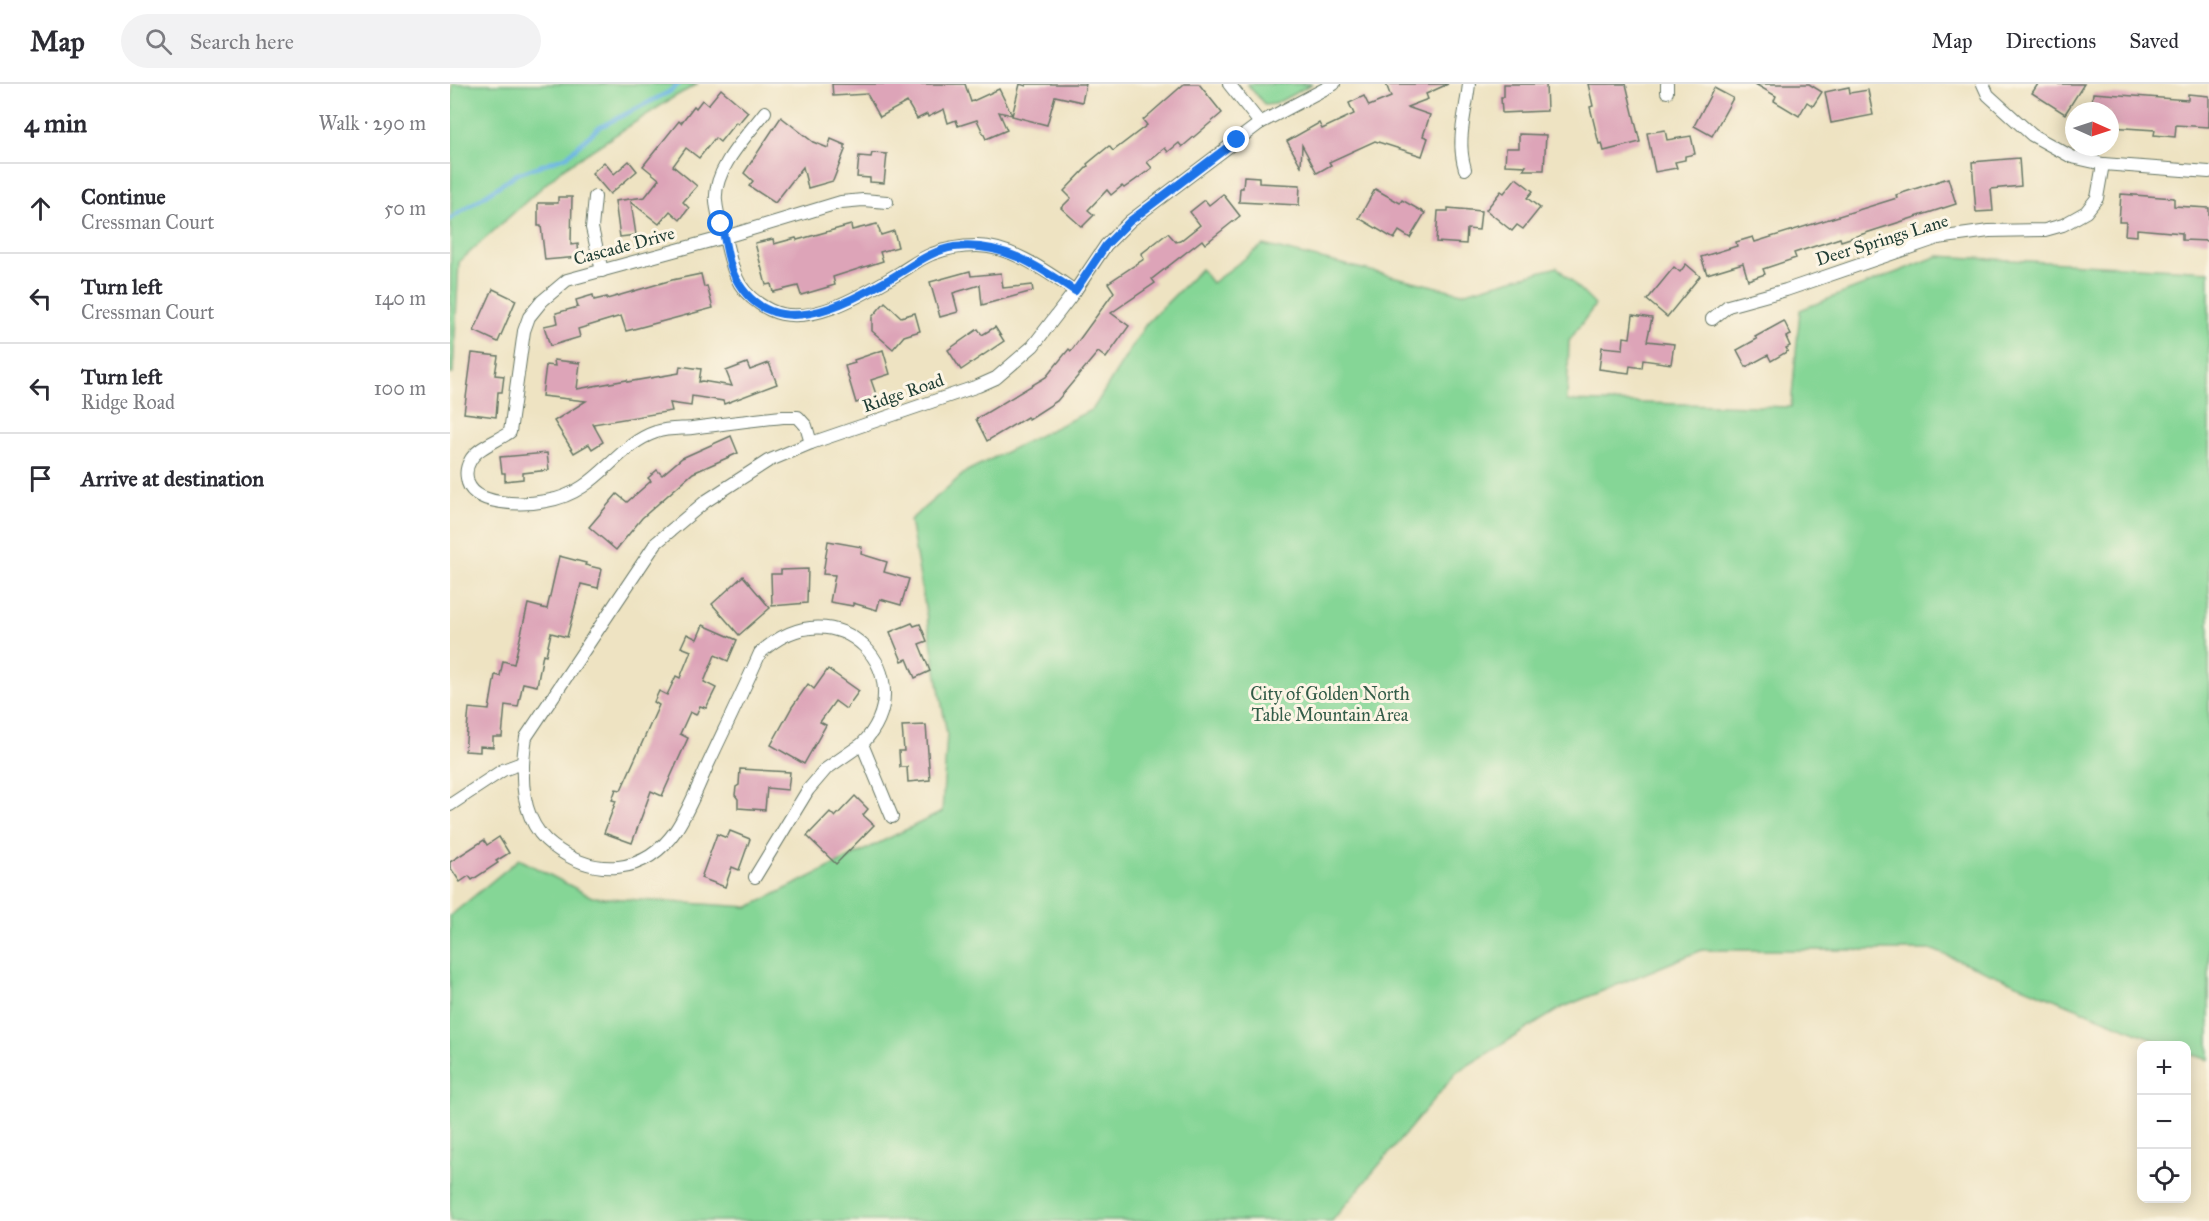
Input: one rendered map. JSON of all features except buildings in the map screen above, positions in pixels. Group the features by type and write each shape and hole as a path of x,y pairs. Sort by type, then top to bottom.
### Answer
{"street":[{"path":"1229,84 1260,123"},
{"name":"Ridge Road","path":"755,877 808,790 826,769 862,744 878,724 884,703 884,687 874,658 859,641 836,628 810,626 783,635 760,653 678,828 656,852 641,861 627,866 599,867 580,863 550,844 531,818 526,804 522,763 526,737 656,543 706,501 768,461 811,443 996,378 1033,346 1075,291 1106,245 1130,221 1260,123 1335,84"},
{"path":"1465,169 1460,153 1469,84"},
{"path":"1983,84 1988,95 2032,135 2072,157 2103,164 2209,172"},
{"path":"765,112 723,167 716,186 716,202 734,274 745,294 762,306 780,315 798,316 820,312 866,292 930,255 953,247 980,246 1007,251 1075,291"},
{"name":"Deer Springs Lane","path":"1712,319 1728,306 1786,290 1938,238 1989,231 2045,230 2063,225 2086,212 2097,198 2103,164"},
{"path":"595,197 592,228 602,271"},
{"name":"Cascade Drive","path":"811,443 806,426 798,417 657,432 628,449 585,487 549,501 532,503 487,500 477,496 470,489 466,470 470,460 480,451 510,432 524,331 530,317 542,301 567,280 725,237 841,202 863,200 886,202"},
{"path":"862,744 892,817"},
{"path":"450,805 503,770 522,763"}],"green space":[{"path":"452,84 698,84 561,170 459,262 453,374 450,374"},
{"path":"1247,84 1312,84 1275,104 1265,105"},
{"name":"City of Golden North Table Mountain Area","path":"1263,245 1462,293 1557,267 1595,305 1569,341 1567,401 1791,407 1800,310 1938,256 2209,271 2209,1060 2191,1054 2191,1041 2158,1041 1933,950 1702,950 1561,1008 1457,1072 1332,1221 450,1221 450,916 519,859 592,897 749,907 942,812 947,734 910,520 967,471 1093,409 1146,324 1201,269 1212,283"}],"waterway":[{"path":"450,219 517,174 567,156 598,128 669,92 679,84"}],"route":[{"path":"721,224 734,274 745,294 780,315 798,316 820,312 866,292 930,255 953,247 980,246 1007,251 1075,291 1106,245 1130,221 1237,140"}]}
